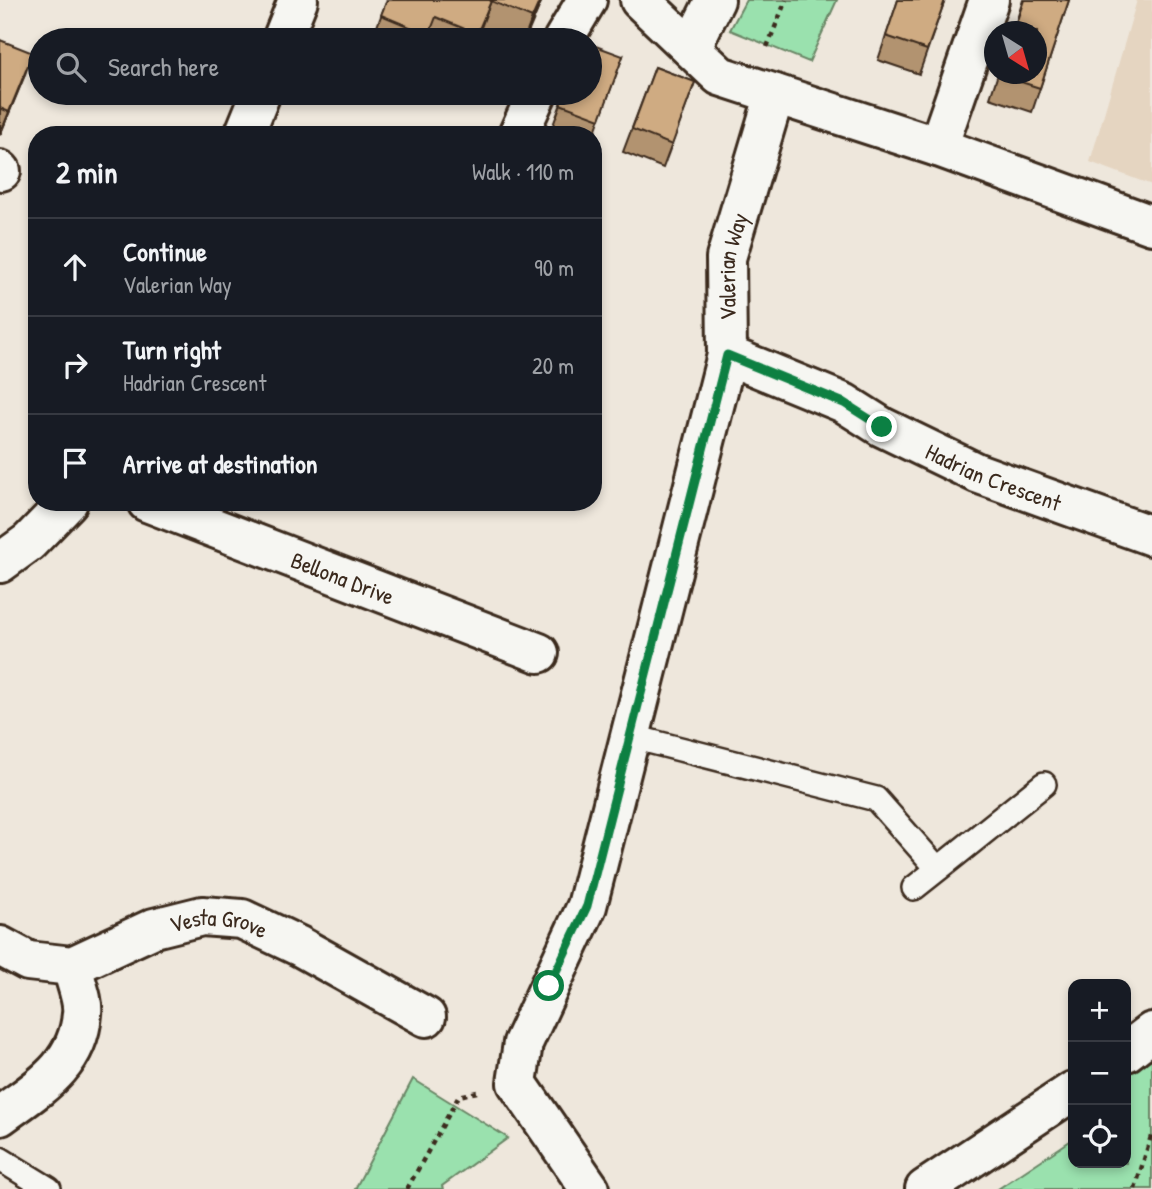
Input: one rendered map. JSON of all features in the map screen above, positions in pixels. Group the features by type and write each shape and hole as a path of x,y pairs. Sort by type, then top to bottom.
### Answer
{"street":[{"path":"287,28 298,0"},
{"path":"570,28 587,0"},
{"path":"640,0 720,76 938,146 1152,225"},
{"path":"691,48 715,0"},
{"path":"938,146 989,0"},
{"name":"Valerian Way","path":"517,1083 523,1043 587,906 727,355 726,258 775,94"},
{"path":"248,126 256,105"},
{"path":"522,126 532,105"},
{"name":"Hadrian Crescent","path":"727,355 844,403 882,427 978,473 1152,536"},
{"path":"0,563 29,542 59,511"},
{"name":"Bellona Drive","path":"170,511 539,653"},
{"name":"Vesta Grove","path":"72,966 154,928 202,916 242,919 299,946 426,1017"},
{"path":"0,946 27,961 72,966 83,1012 74,1052 53,1076 0,1116"},
{"path":"1131,1048 1152,1032"},
{"path":"517,1083 590,1189"},
{"path":"925,1189 1068,1094"}],"lane":[{"path":"629,736 876,799 938,869"},
{"path":"914,888 1044,785"},
{"path":"0,1159 49,1189"}],"path":[{"path":"407,1189 459,1096 517,1083"},
{"path":"1135,1189 1152,1133"}],"shaded area":[{"path":"1137,0 1152,0 1152,185 1090,162"}],"green space":[{"path":"746,0 837,0 809,62 730,30"},
{"path":"1152,1056 1152,1189 998,1189 1068,1142 1068,1168 1131,1168 1131,1071"},
{"path":"413,1079 508,1138 442,1186 443,1189 355,1189"}],"building":[{"path":"387,0 540,0 532,18 491,1 480,28 463,28 436,17 432,28 412,28 381,15"},
{"path":"898,0 945,0 927,50 886,36"},
{"path":"1024,0 1069,0 1047,67 1047,21 1017,21"},
{"path":"0,40 28,51 28,65 9,112 0,108"},
{"path":"602,48 623,56 600,119 563,105 602,105"},
{"path":"655,67 695,82 672,145 632,129"}],"route":[{"path":"549,986 587,906 727,355 844,403 882,427"}]}
